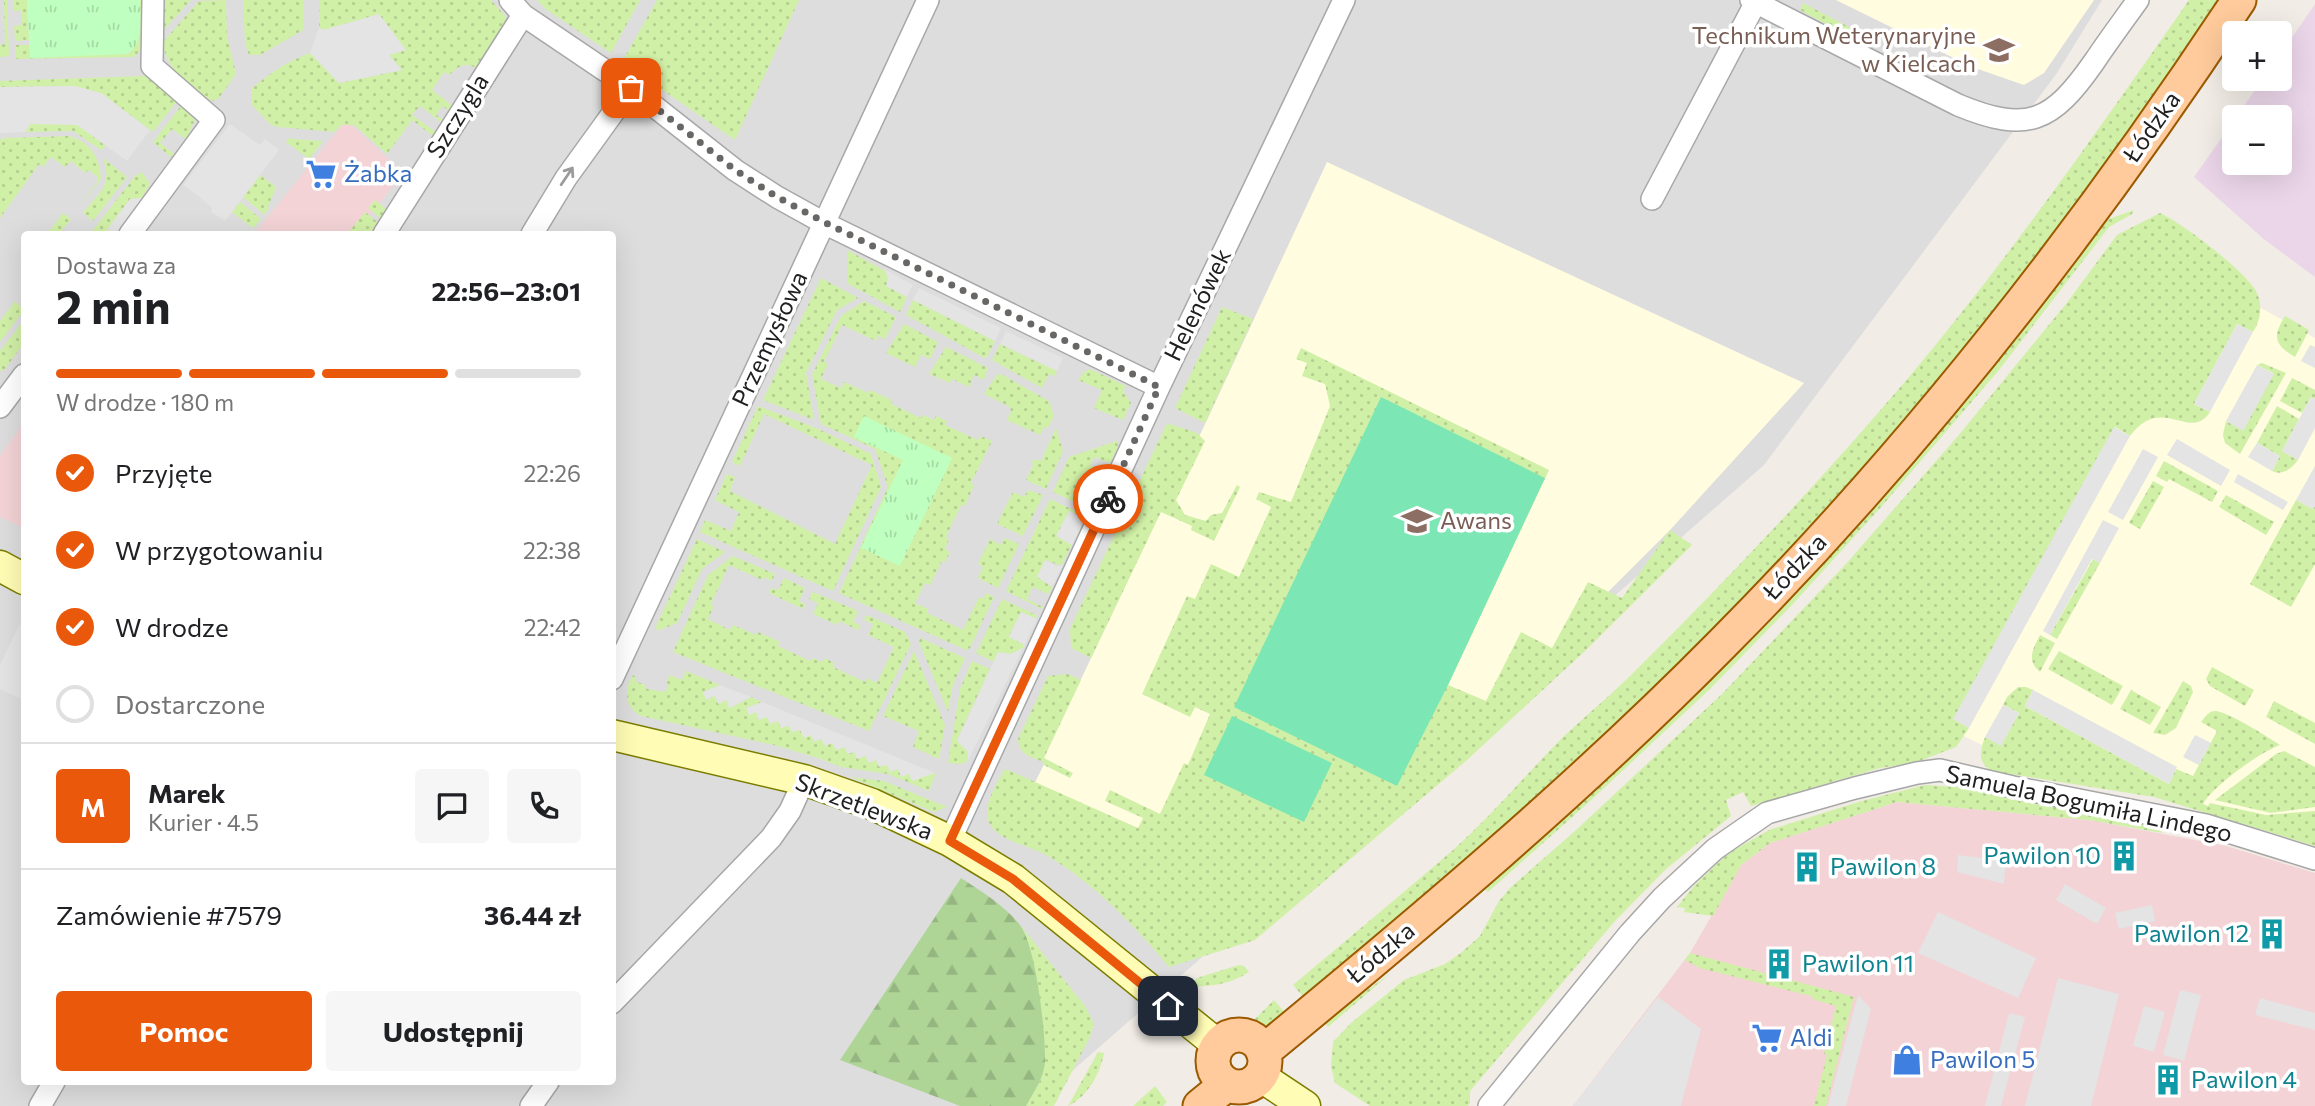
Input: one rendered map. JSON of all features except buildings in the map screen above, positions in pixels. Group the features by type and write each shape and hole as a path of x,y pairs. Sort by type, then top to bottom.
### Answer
{"main road":[{"name":"Łódzka","path":"1262,1064 1585,775 1723,643 1805,557 1928,418 2049,269 2141,145 2239,0"},
{"path":"1243,1035 1255,1041 1262,1064 1251,1084 1239,1087 1227,1084 1218,1077 1213,1067 1213,1055 1218,1045 1229,1037 1243,1035"},
{"path":"1200,1106 1227,1084"}],"street":[{"path":"132,231 214,120 152,66 153,0"},
{"name":"Przemysłowa","path":"616,670 928,0"},
{"name":"Helenówek","path":"950,841 1159,387 1344,0"},
{"path":"1652,199 1754,1 1958,105 1987,117 2005,120 2048,113 2070,94 2137,0"},
{"path":"517,7 631,88 735,170 777,197 1159,387"},
{"name":"Szczygla","path":"386,231 517,7"},
{"path":"534,231 566,178 631,88"},
{"path":"0,407 21,379"},
{"path":"0,566 21,577"},
{"name":"Skrzetlewska","path":"616,735 804,780 872,804 950,841 1013,879 1218,1045"},
{"name":"Samuela Bogumiła Lindego","path":"1489,1106 1630,933 1662,898 1715,849 1767,813 1855,788 1940,770 2206,825 2315,859"},
{"path":"616,999 771,838 790,811 804,780"},
{"path":"1262,1064 1305,1106"},
{"path":"40,1106 52,1085"},
{"path":"531,1106 546,1085"}],"shaded area":[{"path":"0,0 2102,0 2057,73 1764,465 1032,1106 0,1106"},
{"name":"Technikum Weterynaryjne w Kielcach","path":"1836,0 2094,0 2044,73 2024,85 1972,67"},
{"path":"2315,4 2315,277 2265,240 2194,177 2222,137 2222,175 2292,175 2292,105 2245,105 2254,91 2292,91 2292,38"},
{"path":"379,14 406,50 389,55 402,70 339,83 310,53 319,28 323,30"},
{"path":"75,86 101,93 150,130 127,161 77,125 30,124 25,132 0,133 0,87"},
{"path":"346,120 404,173 356,231 256,231"},
{"path":"230,124 260,145 265,139 279,150 225,221 211,212 212,208 183,185"},
{"name":"Awans","path":"1327,162 1804,383 1670,530 1381,819 1200,896 1014,826 1046,760 1043,759 1207,420"},
{"path":"142,198 117,231 106,231 130,199"},
{"path":"884,269 913,285 907,297 886,286 888,278"},
{"path":"919,288 1001,328 995,341 913,300"},
{"path":"2243,298 2315,338 2315,840 2161,791 1982,754 1982,745 1964,736 1957,743 1921,614"},
{"path":"2237,324 2253,332 2210,412 2194,404"},
{"path":"1006,331 1063,358 1057,371 1000,344"},
{"path":"2310,345 2315,347 2315,368 2301,361"},
{"path":"2257,365 2274,374 2243,431 2226,421"},
{"path":"2311,397 2315,399 2315,428 2298,460 2282,451"},
{"path":"21,427 21,527 0,517 0,456"},
{"path":"2114,427 2130,436 1969,728 1953,719"},
{"path":"2177,439 2230,470 2221,486 2167,455"},
{"path":"2257,443 2280,456 2272,471 2248,457"},
{"path":"2143,449 2158,457 2123,520 2108,512"},
{"path":"2315,466 2315,506 2313,509 2296,500"},
{"path":"2238,474 2288,502 2283,510 2234,482"},
{"path":"1069,511 1086,516 1072,545 1056,536"},
{"path":"2103,520 2119,528 2100,563 2092,559 2050,635 2043,631"},
{"path":"1045,560 1057,566 1063,565 1052,587 1037,577"},
{"path":"1021,612 1037,619 1023,648 1023,644 1009,637"},
{"path":"21,621 21,699 0,689 0,665"},
{"path":"1023,648 968,761 968,752 957,741 998,652 1011,654"},
{"path":"720,685 751,697 729,708 727,700 718,704 715,696 706,700 703,692"},
{"path":"2033,690 2177,767 2169,784 2025,706"},
{"path":"762,702 935,773 912,781 909,774 901,777 898,769 890,772 887,765 879,767 876,760 869,763 865,756 857,759 854,752 848,754 844,747 836,750 832,743 825,746 821,739 814,742 811,735 804,738 800,730 792,732 789,726 781,728 778,721 770,724 767,717 759,720 756,712 749,715 746,708"},
{"path":"2003,705 2019,713 2001,746 1985,737"},
{"path":"2195,735 2211,743 2199,765 2183,757"},
{"path":"1897,802 2089,820 2226,846 2315,873 2315,1106 1573,1106 1690,953 1741,865 1770,843"},
{"path":"1958,855 2006,861 2004,884 1957,872"},
{"path":"2065,884 2106,908 2097,924 2056,900"},
{"path":"2152,905 2155,921 2119,929 2115,913"},
{"path":"1938,912 2036,958 2018,998 1918,953"},
{"path":"2058,978 2119,994 2091,1106 2025,1106"},
{"path":"2180,990 2201,995 2184,1061 2163,1055"},
{"path":"1858,995 1871,1009 1846,1106 1828,1106"},
{"path":"1658,997 1701,1029 1681,1106 1573,1106"},
{"path":"2260,998 2315,1013 2315,1030 2255,1015"},
{"path":"2144,1006 2165,1012 2154,1052 2133,1046"},
{"path":"2009,1013 2025,1017 2001,1106 1985,1106"}],"green space":[{"path":"4,0 7,0 9,56 0,57 0,45 5,44"},
{"path":"13,0 27,0 29,40 15,41 14,26 21,25 21,11 13,11"},
{"path":"27,0 140,0 139,38 132,50 126,54 30,58"},
{"path":"140,0 145,0 144,47 134,57 15,59 15,45 29,45 30,58 131,52 140,25"},
{"path":"164,0 191,0 163,31 162,27"},
{"path":"226,0 227,36 236,74 219,98 213,101 180,77 168,60 163,42 199,1"},
{"path":"243,0 303,0 303,30 260,55 249,55 245,43"},
{"path":"320,0 491,0 506,17 506,25 478,69 466,65 449,75 444,72 432,90 454,107 454,114 442,106 436,115 448,123 446,126 420,106 412,115 440,135 437,139 412,120 387,154 354,125 341,125 335,132 278,127 271,125 251,104 251,89 279,68 310,53 339,83 402,70 389,55 405,49 319,28"},
{"path":"537,0 640,0 611,53 547,10"},
{"path":"657,0 799,0 735,140 622,62"},
{"path":"2189,0 2220,0 2146,110 2046,249 1944,378 1778,565 1628,715 1490,840 1305,999 1293,985 1466,838 1560,740 1629,677 1709,597 1844,452 1983,286"},
{"path":"1803,3 1872,39 1856,40 1800,10"},
{"path":"145,76 151,78 177,101 153,132 110,100 75,86 0,87 0,81"},
{"path":"181,106 195,120 186,139 172,129 160,143 174,154 171,157 153,142"},
{"path":"72,123 82,126 106,145 101,150 73,131 25,132 30,124"},
{"path":"69,136 89,147 100,171 101,179 79,208 98,177 88,170 85,173 71,161 65,167 51,157 43,167 39,164 0,218 0,140"},
{"path":"289,138 323,141 309,159 286,142"},
{"path":"103,158 127,177 93,221 83,213 103,188 106,168"},
{"path":"142,172 150,184 142,198 130,199 106,231 92,231 135,176"},
{"path":"260,175 276,187 265,215 243,197"},
{"path":"375,200 391,213 380,231 349,231 365,212 380,224 384,221 368,208"},
{"path":"240,202 261,219 253,228 232,212"},
{"path":"2134,210 2132,214 2109,227 1999,370 1792,605 1710,689 1588,803 1488,892 1485,890 2099,226 2106,220"},
{"path":"63,213 71,219 61,231 49,231"},
{"path":"2160,213 2212,248 2249,282 2260,301 2258,322 2253,332 2237,324 2194,404 2210,412 2202,420 2194,423 2153,418 2130,436 2115,427 1954,719 1969,728 1956,747 1914,763 1880,768 1751,806 1743,792 1726,800 1731,816 1666,869 1615,921 1470,1091 1468,1106 1370,1106 1335,1083 1331,1067 1333,1042 1351,1023 1404,980 1445,964 1462,952 1480,936 1499,901 1510,888 1722,694 1845,565 1958,436 2066,304 2117,235"},
{"path":"847,250 887,272 887,286 907,297 900,312 847,283"},
{"path":"821,278 858,298 837,310 806,373 814,420 763,400"},
{"path":"913,300 995,341 987,357 906,315"},
{"path":"15,301 21,307 21,314 0,342 0,321"},
{"path":"864,301 896,317 885,339 878,336 876,341 842,325 824,362 828,364 821,379 841,388 844,382 868,393 870,390 892,400 891,404 921,418 923,415 934,420 936,416 947,421 945,425 978,440 981,436 992,441 971,483 974,485 965,506 961,505 946,537 949,539 945,549 950,552 945,562 942,561 930,585 925,583 915,603 928,609 927,613 963,630 979,597 983,599 986,593 994,597 970,648 966,650 839,593 888,487 875,449 821,424 812,375 841,316"},
{"path":"1222,307 1253,319 1205,423 1175,408"},
{"path":"2285,316 2309,330 2295,357 2282,348 2277,339 2278,329"},
{"path":"21,324 21,347 5,369 0,371 0,351"},
{"path":"904,324 938,342 930,359 921,355 915,367 886,353"},
{"path":"1000,344 1057,371 1054,376 1049,374 1042,388 992,360"},
{"path":"946,347 988,368 984,380 974,375 969,387 952,379 950,383 929,374"},
{"path":"1301,348 1549,470 1448,685 1486,701 1521,632 1552,648 1588,582 1622,598 1670,530 1692,545 1585,651 1467,760 1255,940 1169,967 1097,891 1046,855 998,833 988,820 987,807 1004,770 1008,770 1138,828 1143,818 1105,801 1110,790 1160,814 1184,763 1188,765 1210,714 1195,707 1190,717 1142,694 1187,596 1195,599 1211,564 1239,577 1271,507 1256,499 1259,492 1291,502 1330,406 1325,384 1302,376 1307,363 1296,359"},
{"path":"2262,363 2286,373 2240,454 2225,443 2223,435 2226,421 2243,430 2273,373 2257,365"},
{"path":"1090,369 1126,386 1123,391 1131,403 1123,420 1094,408 1102,390 1078,380"},
{"path":"1001,374 1049,401 1054,416 1048,428 1044,427 1040,435 1007,420 1010,407 984,394 997,375"},
{"path":"2292,378 2315,390 2315,399 2311,397 2302,413 2280,401"},
{"path":"1381,397 1545,478 1448,685 1397,786 1234,707"},
{"path":"758,406 816,428 871,454 881,487 833,591 700,532 705,520 731,531 739,512 715,500 727,474 735,477 730,491 835,544 872,465 764,414 740,466 732,462"},
{"path":"2277,406 2299,419 2282,451 2298,460 2290,469 2280,473 2272,471 2280,456 2257,443"},
{"path":"864,416 952,458 900,566 861,548 903,460 854,437"},
{"path":"1166,425 1197,433 1205,441 1176,500 1185,515 1206,521 1211,515 1222,513 1237,485 1240,487 1214,541 1191,530 1192,526 1161,512 1091,658 1071,648 1070,629"},
{"path":"1056,428 1063,451 1046,489 1026,480 1032,462 1035,459 1041,461"},
{"path":"1117,441 1118,447 1110,463 1094,457 1090,465 1102,471 1104,476 1100,477 1088,471 1080,487 1095,497 1089,509 1053,492 1069,457"},
{"path":"2164,461 2218,491 2212,502 2169,479 2167,482 2156,476"},
{"path":"2153,481 2164,487 2140,529 2129,523"},
{"path":"1028,490 1043,495 1023,536 997,524 1013,492 1024,497"},
{"path":"2226,495 2274,522 2266,535 2219,507"},
{"path":"1050,499 1086,516 1069,511 1057,536 1072,545 1061,566 1046,560 1052,587 1049,594 1032,587 1027,599 1043,607 1042,609 1006,591"},
{"path":"2296,500 2313,509 2315,506 2315,564 2291,607 2250,584"},
{"path":"1005,538 1019,544 998,588 978,578 983,567 978,564 990,539 1001,545"},
{"path":"697,539 725,552 702,569 677,623 657,631 656,626"},
{"path":"733,556 775,574 772,581 764,577 762,580 729,565 711,604 714,606 708,619 730,630 733,625 756,635 758,632 780,642 778,646 810,661 813,658 822,662 825,658 834,663 833,667 865,682 867,678 877,683 894,647 868,635 873,624 864,620 867,615 905,632 911,644 869,731 673,652 708,575"},
{"path":"2093,559 2100,563 2057,639 2050,635"},
{"path":"784,578 805,588 799,601 805,604 803,609 769,593 771,588 778,590"},
{"path":"813,592 858,611 853,622 860,625 858,630 839,621 837,625 813,614 818,603 809,599"},
{"path":"1002,599 1038,616 1035,618 1021,612 1009,636 1023,644 1023,648 1011,654 998,653 994,662 976,653"},
{"path":"2040,635 2055,643 2040,672 2032,659"},
{"path":"920,638 965,658 953,685 948,712 919,642"},
{"path":"914,651 945,725 939,759 913,747 919,731 883,716"},
{"path":"2059,651 2123,686 2112,705 2048,669"},
{"path":"972,661 990,669 957,740 968,752 968,761 961,764 948,763 960,689"},
{"path":"2212,667 2254,690 2245,706 2210,686 2206,679"},
{"path":"686,671 720,685 703,692 727,700 730,708 751,697 762,702 746,708 833,743 837,750 844,747 909,774 936,773 929,791 888,774 841,767 774,745 641,716 632,708 627,693 633,675 636,677 635,681 645,685 647,689 665,692 670,675 682,680"},
{"path":"1068,674 1081,680 1044,758 1073,773 1070,778 1044,765 1044,762 1026,755 1018,739 1048,676"},
{"path":"2183,681 2191,686 2193,692 2176,728 2165,735 2153,733"},
{"path":"2018,687 2033,690 2025,706 2169,784 2176,769 2193,776 2217,731 2201,722 2207,715 2214,711 2237,719 2280,745 2238,770 2216,788 2203,804 2208,806 2210,803 2266,815 2315,811 2315,846 2154,797 1991,771 1982,760 1983,742 1985,737 2001,745 2019,713 2003,705"},
{"path":"2131,690 2161,707 2150,725 2120,709"},
{"path":"2274,701 2315,723 2315,744 2266,717"},
{"path":"1232,716 1332,763 1304,822 1204,775"},
{"path":"2284,751 2315,767 2315,807 2271,813 2215,800 2276,754"},
{"path":"850,777 884,781 947,807 934,812"},
{"path":"1925,785 1957,787 2036,803 2164,823 2162,833 2089,820 1897,802 1770,843 1741,865 1713,916 1684,912 1685,908 1677,907 1727,854 1769,830 1858,802"},
{"path":"961,878 1014,918 1026,936 1031,951 1042,1012 1045,1062 1040,1080 1026,1106 960,1106 840,1060"},
{"path":"1021,926 1085,1006 1094,1024 1090,1037 1054,1106 1026,1106 1041,1079 1045,1062 1026,935"},
{"path":"1690,953 1854,997 1826,1106 1814,1106 1836,1006 1811,996 1700,968 1685,960"},
{"path":"1239,965 1249,972 1220,984 1189,986 1197,978"},
{"path":"1391,973 1328,1027 1324,1021"},
{"path":"1274,1000 1287,1015 1263,1031 1247,1033 1248,1026"},
{"path":"1098,1052 1104,1053 1100,1069 1082,1096 1068,1106"},
{"path":"1155,1086 1167,1102 1163,1106 1133,1106"}],"way so far":[{"path":"631,88 735,170 777,197 1159,387 1108,499"}],"place":[{"name":"Technikum Weterynaryjne w Kielcach","path":"1999,50"},
{"name":"Żabka","path":"321,174"},
{"name":"Awans","path":"1417,521"},
{"name":"Pawilon 10","path":"2124,856"},
{"name":"Pawilon 8","path":"1807,867"},
{"name":"Pawilon 12","path":"2272,934"},
{"name":"Pawilon 11","path":"1779,964"},
{"name":"Aldi","path":"1767,1038"},
{"name":"Pawilon 5","path":"1907,1060"},
{"name":"Pawilon 4","path":"2168,1080"}],"route":[{"path":"1108,499 950,841 1013,879 1168,1006"}]}
